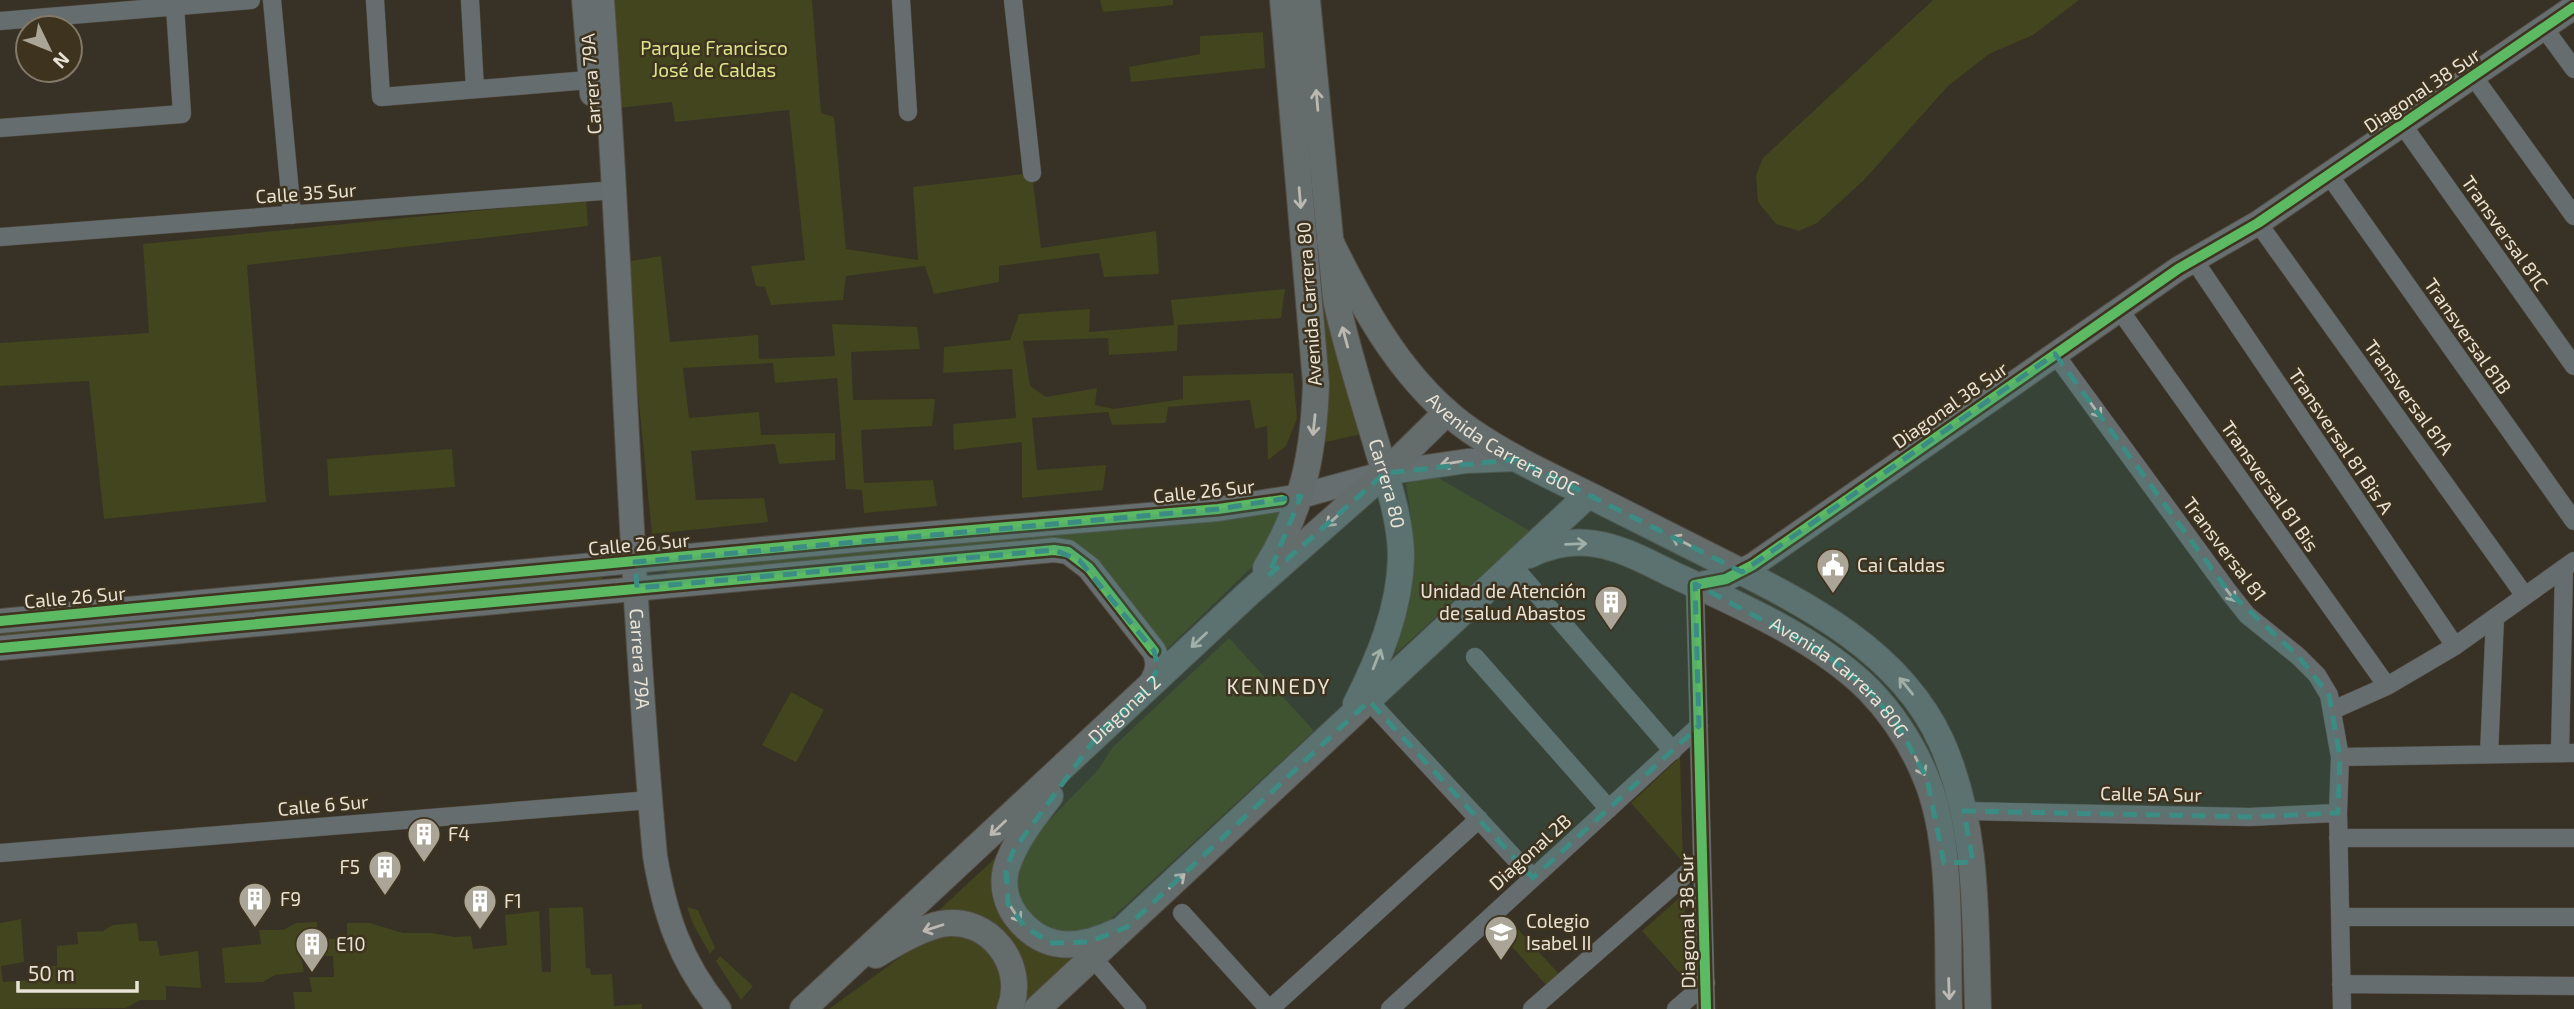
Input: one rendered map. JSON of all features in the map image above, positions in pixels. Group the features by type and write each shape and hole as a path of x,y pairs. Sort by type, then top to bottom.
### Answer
{"main road":[{"name":"Carrera 79A","path":"584,0 599,79 618,292 655,856 671,926 689,966 719,1009"},
{"name":"Carrera 79A","path":"599,79 602,0"},
{"name":"Avenida Carrera 80","path":"1249,593 1279,547 1301,496 1315,421 1316,383 1283,0"},
{"name":"Avenida Carrera 80","path":"1307,0 1330,241"},
{"name":"Diagonal 38 Sur","path":"1695,585 1726,579 1742,572 2119,309 2193,260 2258,223 2574,7"},
{"name":"Avenida Carrera 80C","path":"1330,241 1356,292 1395,354 1447,412 1471,431 1517,459 1742,572"},
{"name":"Carrera 80","path":"1330,241 1336,299 1343,331 1385,473 1399,537 1399,579 1395,604 1376,664 1347,721"},
{"name":"Diagonal 2","path":"803,1009 1249,593 1385,473 1447,412"},
{"name":"Calle 26 Sur","path":"0,621 1218,509 1301,496 1385,473 1467,461 1517,459"},
{"path":"1037,1009 1588,495"},
{"name":"Avenida Carrera 80G","path":"1512,565 1551,546 1580,542 1617,549 1695,585 1824,653 1877,699 1904,736 1927,779 1937,813 1944,863 1949,1009"},
{"path":"0,648 1054,550 1068,552 1088,568 1154,651 1158,658 1158,667 1148,688"},
{"name":"Avenida Carrera 80G","path":"1742,572 1806,607 1880,659 1899,678 1929,718 1941,742 1964,811 1973,862 1978,1009"},
{"path":"1101,731 1029,823 1013,851 1006,871 1004,889 1008,904 1024,926 1037,938 1051,943 1070,945 1089,942 1127,927"},
{"path":"1944,863 1973,862"},
{"path":"826,987 906,938 941,924 961,924 980,930 1007,955 1014,980 1014,1000 1010,1009"}],"street":[{"path":"0,21 72,7 175,6 251,0"},
{"path":"272,0 292,215"},
{"path":"375,0 381,97 599,79"},
{"path":"470,0 475,89"},
{"path":"901,0 908,112"},
{"path":"1013,0 1032,173"},
{"path":"0,128 182,114 175,6"},
{"path":"2544,28 2574,69"},
{"path":"2473,76 2574,216"},
{"name":"Transversal 81C","path":"2403,124 2574,366"},
{"name":"Transversal 81B","path":"2329,175 2574,521"},
{"name":"Calle 35 Sur","path":"0,237 608,190"},
{"name":"Transversal 81A","path":"2258,223 2525,596"},
{"name":"Transversal 81 Bis A","path":"2193,260 2455,646"},
{"name":"Transversal 81 Bis","path":"2119,309 2387,686"},
{"name":"Transversal 81","path":"2055,354 2247,615 2298,656 2317,675 2329,695 2340,757 2338,838 2342,1009"},
{"path":"1512,565 1673,751"},
{"path":"2333,710 2387,686 2455,646 2569,565"},
{"path":"2340,757 2567,753 2569,565"},
{"name":"Diagonal 38 Sur","path":"1695,585 1706,1009"},
{"path":"2489,754 2494,618"},
{"path":"1475,657 1609,810"},
{"path":"1368,701 1533,878"},
{"name":"Diagonal 2B","path":"1390,1009 1699,726"},
{"name":"Calle 6 Sur","path":"0,853 650,800"},
{"name":"Calle 5A Sur","path":"1964,811 2249,817 2338,813"},
{"path":"1182,913 1269,1009 1479,820"},
{"path":"2338,838 2574,838"},
{"path":"1532,1009 1703,860"},
{"path":"2340,917 2574,917"},
{"path":"1093,958 1137,1009"},
{"path":"1676,1009 1706,983"},
{"path":"2342,984 2574,986"}],"highlighted area":[{"path":"2055,354 2228,591 2298,656 2329,695 2340,757 2338,813 2249,817 1964,811 1973,862 1944,863 1927,779 1899,727 1869,690 1824,653 1695,584 1699,726 1533,878 1369,701 1127,927 1089,942 1050,943 1024,926 1008,904 1006,871 1013,851 1101,731 1148,688 1158,667 1154,651 1079,560 1054,550 637,588 635,562 1218,509 1301,496 1268,576 1385,473 1517,459 1742,572"}],"green space":[{"name":"Parque Francisco José de Caldas","path":"608,0 812,0 821,113 834,117 846,249 918,260 913,187 1032,173 1041,248 1156,231 1159,274 1104,277 1099,253 999,266 999,282 934,294 925,266 846,276 843,300 771,305 765,287 756,286 751,266 805,260 789,110 675,122 672,102 618,108"},
{"path":"1100,0 1173,0 1173,5 1103,12"},
{"path":"1933,0 2079,0 2033,35 1989,54 1948,86 1864,180 1817,223 1799,231 1776,224 1758,202 1756,175 1763,158"},
{"path":"1263,32 1265,68 1131,82 1129,67 1200,54 1200,36"},
{"path":"586,200 588,226 247,265 266,502 104,519 89,381 0,386 0,343 149,333 143,244"},
{"path":"661,256 670,342 758,335 759,359 835,356 832,324 917,327 920,349 851,352 853,400 935,399 932,426 861,430 864,483 933,480 937,506 864,513 862,490 846,489 837,378 775,383 773,363 683,368 689,418 759,412 761,435 835,433 835,460 779,464 775,444 691,451 696,500 764,498 768,522 652,534 625,262"},
{"path":"1318,282 1362,434 1321,443"},
{"path":"1285,289 1281,318 1178,325 1177,351 1109,355 1108,338 1023,341 1030,386 1046,397 1097,388 1095,405 1114,409 1183,399 1183,376 1293,373 1297,419 1286,446 1268,460 1267,426 1255,429 1250,400 1168,407 1166,423 1112,425 1108,412 1032,418 1037,470 1106,465 1103,490 1022,498 1022,442 954,450 953,424 1016,418 1012,369 943,373 944,347 1010,340 1019,314 1090,309 1089,332 1174,325 1171,300"},
{"path":"452,449 455,487 329,496 327,459"},
{"path":"1435,476 1530,531 1395,654 1410,602 1414,572 1406,484"},
{"path":"1283,510 1260,559 1166,650 1085,554 668,578 666,567"},
{"path":"602,572 603,581 0,639 0,629"},
{"path":"1229,638 1314,731 1103,926 1086,932 1052,933 1020,909 1015,868 1027,843 1099,769 1112,748"},
{"path":"791,692 824,710 796,762 762,745"},
{"path":"1680,757 1683,862 1631,803"},
{"path":"1005,849 996,882 1064,957 1081,960 1026,1009 1023,1009 1027,988 1026,973 1019,954 1001,930 974,914 937,912"},
{"path":"1685,893 1685,979 1642,931"},
{"path":"583,907 586,968 590,968 591,975 612,974 614,1006 642,1004 642,1009 295,1009 293,992 312,992 309,977 334,977 333,956 301,956 304,972 275,975 263,982 225,983 222,948 261,944 259,930 283,930 296,923 317,922 316,940 347,938 347,923 370,923 403,933 471,936 473,949 507,945 505,915 539,911 542,972 551,972 549,908"},
{"path":"687,907 698,910 715,948 710,954 693,924"},
{"path":"21,919 24,962 1,966 3,982 35,980 34,967 57,966 57,946 78,944 77,932 103,931 113,925 137,923 139,941 157,941 160,956 198,951 201,988 166,986 166,1000 140,1000 126,1008 0,1009 0,923"},
{"path":"1516,927 1560,975 1547,986 1504,938"},
{"path":"970,934 997,957 1004,1009 829,1009 928,937"},
{"path":"720,956 753,986 741,1000 716,961"}],"cycle path":[{"path":"1706,1009 1695,585 1726,579 1753,565 2178,269 2258,223 2574,7"},
{"path":"0,621 867,539 1218,509 1282,500"},
{"path":"0,648 1054,550 1068,552 1089,568 1154,651"}],"place":[{"name":"Cai Caldas","path":"1833,595"},
{"name":"Unidad de Atención de salud Abastos","path":"1611,632"},
{"name":"F4","path":"424,864"},
{"name":"F5","path":"385,897"},
{"name":"F9","path":"255,929"},
{"name":"F1","path":"480,931"},
{"name":"Colegio Isabel II","path":"1501,962"},
{"name":"E10","path":"312,974"}],"district":[{"name":"KENNEDY","path":"1279,687"}]}
